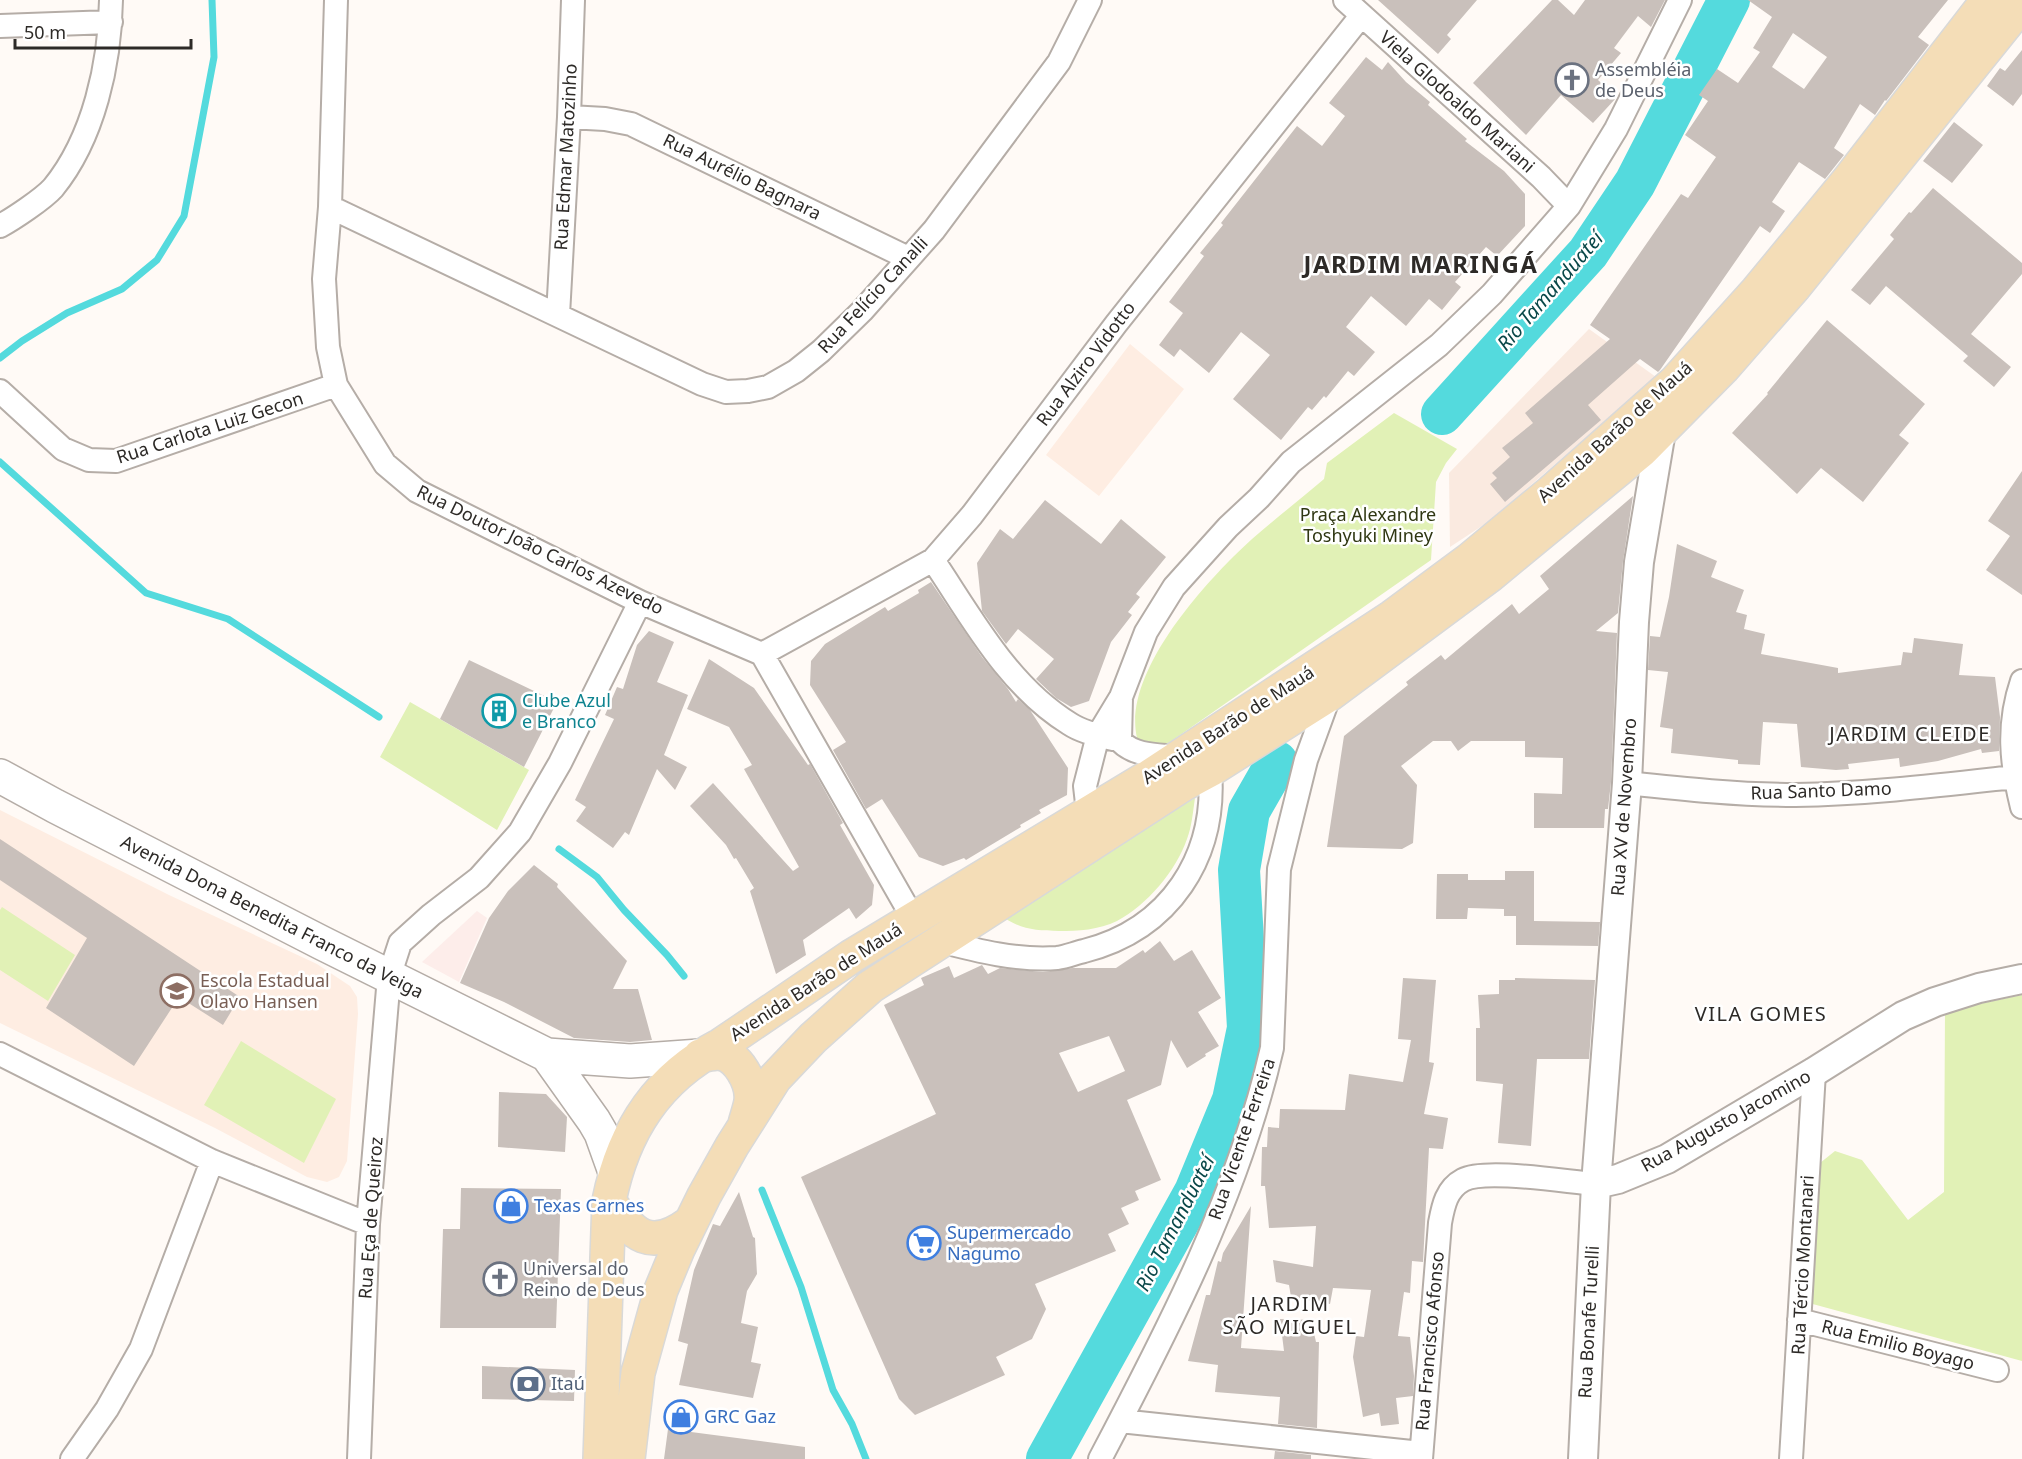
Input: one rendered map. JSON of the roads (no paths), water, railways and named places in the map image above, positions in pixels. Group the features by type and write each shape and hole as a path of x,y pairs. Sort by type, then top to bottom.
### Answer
{"main road":[{"name":"Avenida Barão de Mauá","path":"600,1459 612,1186 631,1133 669,1080 700,1056 721,1045 852,956 1179,757 1392,617 1469,560 1551,492 1675,382 1757,291 1847,182 1988,0"},
{"name":"Avenida Barão de Mauá","path":"628,1459 638,1373 661,1290 690,1223 745,1125 775,1078 813,1038 870,987 1184,784 1210,770 1330,693 1489,576 1642,450 1723,368 1795,286 2022,4"},
{"name":"Avenida Dona Benedita Franco da Veiga","path":"0,776 389,977 547,1055"},
{"path":"547,1055 630,1061 720,1053 734,1060 747,1081 752,1099 745,1125"},
{"path":"547,1055 598,1127 612,1186 630,1229 651,1238 677,1233 690,1223"}],"street":[{"name":"Rua Doutor João Carlos Azevedo","path":"336,0 330,207 324,279 328,347 336,385 385,464 417,491 640,602 762,654"},
{"name":"Rua Edmar Matozinho","path":"558,315 573,0"},
{"name":"Rua Felício Canalli","path":"330,207 675,373 726,392 768,387 796,371 822,351 862,311 934,230 1059,62 1090,0"},
{"name":"Viela Glodoaldo Mariani","path":"1345,0 1541,177 1569,206"},
{"path":"1088,812 1084,786 1098,735 1121,697 1146,632 1174,587 1291,462 1439,345 1492,294 1569,206 1616,129 1680,0"},
{"path":"0,26 111,11 103,71 80,147 52,189 0,226"},
{"name":"Rua Alziro Vidotto","path":"762,654 933,560 972,514 1116,324 1361,16"},
{"name":"Rua Aurélio Bagnara","path":"569,117 605,118 631,124 908,258"},
{"name":"Rua Carlota Luiz Gecon","path":"0,391 63,449 89,460 116,461 336,385"},
{"name":"Rua XV de Novembro","path":"1596,1184 1627,783 1639,562 1660,431"},
{"path":"933,560 999,658 1038,702 1071,725 1120,741 1126,747 1143,753 1197,761 1210,770 1210,807 1197,860 1180,891 1156,915 1135,929 1107,945 1058,958 1017,958 940,941"},
{"name":"Rua Eça de Queiroz","path":"359,1459 368,1224 389,977 400,943 431,915 479,878 520,832 560,763 640,602"},
{"path":"762,654 913,918"},
{"path":"2022,681 2014,705 2011,731 2014,777 2022,807"},
{"name":"Rua Vicente Ferreira","path":"1100,1459 1163,1340 1227,1192 1267,1070 1272,1048 1279,869 1306,760 1330,693"},
{"path":"1120,741 1121,697"},
{"name":"Rua Santo Damo","path":"1627,783 1735,793 1795,795 1857,792 2014,777"},
{"name":"Rua Augusto Jacomino","path":"1440,1223 1444,1202 1453,1188 1461,1181 1473,1176 1493,1175 1596,1184 1618,1179 1667,1159 1904,1016 1978,987 2022,979"},
{"path":"0,1054 212,1161 368,1224"},
{"name":"Rua Tércio Montanari","path":"1791,1459 1814,1072"},
{"path":"72,1459 107,1409 141,1349 212,1161"},
{"name":"Rua Bonafe Turelli","path":"1583,1459 1596,1184"},
{"name":"Rua Francisco Afonso","path":"1421,1456 1440,1223"},
{"name":"Rua Emilio Boyago","path":"1799,1320 1997,1370"},
{"path":"1120,1421 1421,1456"}],"waterway":[{"path":"0,358 22,341 67,313 122,289 157,260 184,216 214,57 212,0"},
{"name":"Rio Tamanduateí","path":"1442,414 1588,253 1635,183 1729,0"},
{"path":"0,462 146,593 228,619 379,717"},
{"name":"Rio Tamanduateí","path":"1047,1459 1195,1192 1233,1100 1248,1028 1239,870 1249,811 1277,762"},
{"path":"559,849 597,877 684,976"},
{"path":"762,1190 801,1287 833,1390 852,1424 866,1459"}],"place":[{"name":"Assembléia de Deus","path":"1572,80"},
{"name":"Clube Azul e Branco","path":"499,711"},
{"name":"Escola Estadual Olavo Hansen","path":"177,991"},
{"name":"Texas Carnes","path":"511,1206"},
{"name":"Supermercado Nagumo","path":"924,1243"},
{"name":"Universal do Reino de Deus","path":"500,1279"},
{"name":"Itaú","path":"528,1384"},
{"name":"GRC Gaz","path":"681,1417"}],"district":[{"name":"JARDIM MARINGÁ","path":"1421,265"},
{"name":"JARDIM CLEIDE","path":"1910,734"},
{"name":"VILA GOMES","path":"1761,1014"},
{"name":"JARDIM SÃO MIGUEL","path":"1290,1316"}],"park label":[{"name":"Praça Alexandre Toshyuki Miney","path":"1368,525"}]}
